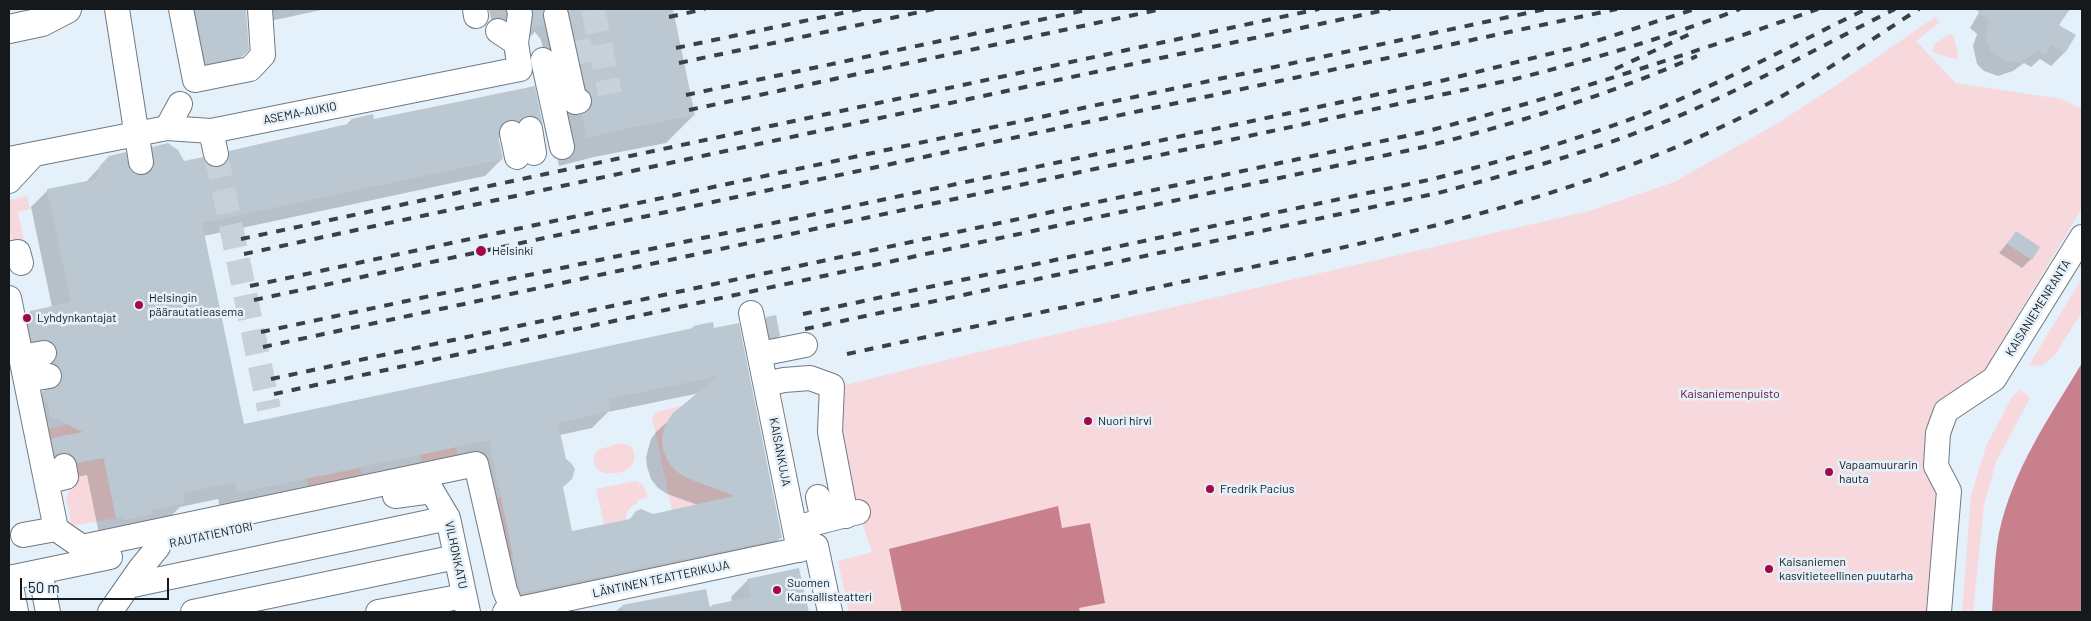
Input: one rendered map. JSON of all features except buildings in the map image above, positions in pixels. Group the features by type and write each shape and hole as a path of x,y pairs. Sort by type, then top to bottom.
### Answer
{"main road":[{"path":"9,29 42,22 67,9"},
{"path":"9,586 14,612"}],"street":[{"path":"117,9 135,134 141,162"},
{"path":"185,16 195,80 227,71 250,69 261,58 263,55 260,9"},
{"path":"508,61 520,14 519,9"},
{"path":"556,15 562,147"},
{"path":"559,56 575,102 579,101"},
{"name":"ASEMA-AUKIO","path":"9,159 167,128 211,131 356,110 508,61 559,56"},
{"path":"167,128 180,104"},
{"path":"211,131 216,154"},
{"path":"521,131 525,155"},
{"path":"9,140 33,155 9,181"},
{"name":"KAISANIEMENRANTA","path":"1939,612 1948,491 1936,466 1938,433 1946,411 1994,379 2082,238"},
{"path":"9,298 56,529 28,535 40,572 46,612"},
{"name":"KAISANKUJA","path":"751,313 771,348 766,384 804,541 830,612"},
{"path":"771,348 805,345"},
{"path":"21,357 44,353"},
{"path":"26,380 49,376"},
{"name":"LÄNTINEN TEATTERIKUJA","path":"506,605 804,541 823,522 852,514 830,432 832,386 810,378 784,380 766,384"},
{"path":"397,481 476,464 502,572 506,605"},
{"path":"47,482 66,477 64,466"},
{"name":"RAUTATIENTORI","path":"9,578 160,532 283,499 397,481"},
{"name":"RAUTATIENTORI","path":"56,529 82,548 397,481"},
{"name":"VILHONKATU","path":"397,481 432,491 448,518 466,604"},
{"path":"818,497 823,522"},
{"path":"128,586 448,518"},
{"path":"110,612 160,532"},
{"path":"193,612 456,556"},
{"path":"378,612 466,604"}],"green space":[{"name":"Kaisaniemenpuisto","path":"1935,17 1940,22 1916,41 1956,83 2062,99 2082,109 2082,208 1956,418 1946,439 1937,495 1927,612 849,612 838,561 872,552 841,461 841,386 979,352 1589,211 1674,182 1773,126"},
{"path":"1951,34 1954,36 1958,55 1957,59 1932,52 1934,45"},
{"path":"27,196 30,209 18,212 24,240 12,241 9,229 9,200"},
{"path":"2082,278 2082,312 2055,355 2042,366 2029,365"},
{"path":"2021,390 2030,398 1996,462 1984,505 1973,612 1962,612 1971,496 1986,446 2012,397"},
{"path":"685,405 668,420 664,427 662,444 667,459 677,472 684,476 739,495 672,510 652,417 656,412"},
{"path":"95,418 116,518 72,526 66,498 72,485 75,463 69,435 49,439 48,429"},
{"path":"621,443 631,446 634,461 631,466 619,472 605,473 599,471 594,461 597,450"},
{"path":"456,447 458,459 422,467 420,455"},
{"path":"360,468 363,479 309,490 306,479"},
{"path":"636,481 643,485 648,497 637,500 637,504 632,506 627,512 626,520 604,524 596,489"},
{"path":"501,497 513,556 500,558 488,500"}],"shaded area":[{"path":"2082,363 2082,612 1992,612 1999,533 2013,487 2033,445"},
{"path":"1058,506 1062,528 1090,523 1105,603 1079,608 1080,612 902,612 889,549"}],"tunnel":[{"path":"593,9 610,94"},
{"path":"569,54 605,47"},
{"path":"216,154 269,409"}],"railway":[{"path":"669,17 705,9"},
{"path":"676,48 861,9"},
{"path":"679,63 934,9"},
{"path":"686,95 1091,9"},
{"path":"689,110 1162,9"},
{"path":"241,239 1319,9"},
{"path":"244,254 1390,9"},
{"path":"250,286 1546,9"},
{"path":"254,300 1617,9"},
{"path":"261,332 1445,80 1581,46 1695,9"},
{"path":"263,347 1515,79 1629,47 1740,9"},
{"path":"271,379 1420,133 1620,75 1818,9"},
{"path":"803,314 1433,179 1514,157 1568,141 1647,113 1703,89 1866,9"},
{"path":"805,329 1438,193 1541,165 1642,131 1708,103 1895,9"},
{"path":"847,354 1367,242 1496,209 1559,190 1684,144 1744,116 1811,79 1919,9"},
{"path":"1615,69 1690,34"},
{"path":"274,394 1424,147 1494,128 1596,96 1697,56"}],"place":[{"name":"Helsinki","path":"481,251"},
{"name":"Helsingin päärautatieasema","path":"139,305"},
{"name":"Lyhdynkantajat","path":"27,318"},
{"name":"Nuori hirvi","path":"1088,421"},
{"name":"Vapaamuurarin hauta","path":"1829,472"},
{"name":"Fredrik Pacius","path":"1210,489"},
{"name":"Kaisaniemen kasvitieteellinen puutarha","path":"1769,569"},
{"name":"Suomen Kansallisteatteri","path":"777,590"}]}
